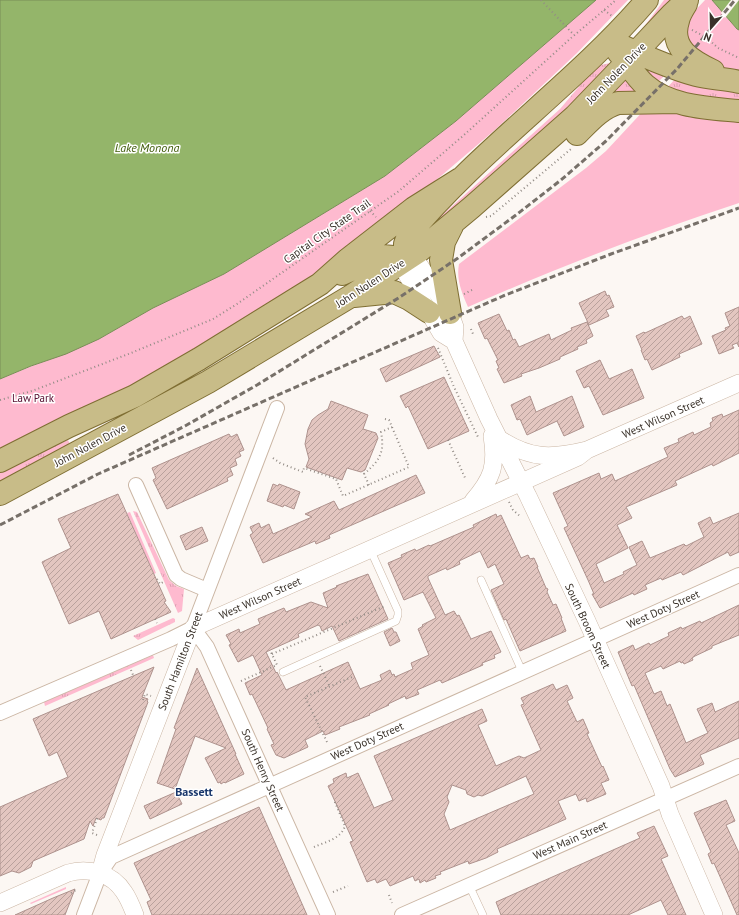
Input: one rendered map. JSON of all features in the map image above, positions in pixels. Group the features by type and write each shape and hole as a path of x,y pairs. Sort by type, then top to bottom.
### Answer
{"main road":[{"path":"3,457 134,396 199,359 320,284 382,256 405,260 405,244 408,236 460,179 610,41 647,0"},
{"path":"688,0 678,19 676,28 676,35 679,45 687,56 695,62 738,82"},
{"name":"John Nolen Drive","path":"0,494 208,382 351,296 418,252 454,224 479,212 632,58 672,14 688,0"},
{"path":"610,41 632,58 646,85 655,92 677,102"},
{"path":"632,58 654,61 696,76 738,82"},
{"path":"479,212 490,202 527,179 556,154 597,114 609,106 618,103 630,102 677,102 739,111"},
{"path":"320,284 346,260 403,216 460,179"},
{"path":"351,296 394,292 440,313 441,260 444,242 454,224"}],"street":[{"name":"South Broom Street","path":"405,260 407,275 440,313 440,333 454,340 488,419 520,482 595,639 661,786 670,814 714,915"},
{"name":"West Wilson Street","path":"0,713 171,639 578,457 587,450 739,383"},
{"name":"South Hamilton Street","path":"84,915 100,873 105,855 277,408"},
{"path":"470,504 488,483 494,464 494,447 488,419"},
{"path":"498,438 518,450 539,456 551,457 587,450"},
{"path":"136,485 176,575 181,579 207,590"},
{"name":"West Doty Street","path":"100,873 111,857 739,574"},
{"name":"South Henry Street","path":"193,628 207,647 328,915"},
{"name":"West Main Street","path":"402,915 739,766"},
{"path":"0,903 68,873 88,870 111,878 121,887 135,915"}],"lane":[{"path":"284,672 396,621 398,615 394,602 370,549"},
{"path":"481,580 522,671"},
{"path":"469,885 483,915"}],"path":[{"path":"541,0 574,35"},
{"name":"Capital City State Trail","path":"0,400 32,391 99,366 213,320 399,191 464,135 574,35 616,0"},
{"path":"688,29 706,37 718,48 739,58"},
{"path":"479,212 491,216 574,147"},
{"path":"462,295 472,290"},
{"path":"471,329 473,334"},
{"path":"436,343 454,387 480,440"},
{"path":"273,458 280,463 303,472 304,468 336,479 343,496 410,467 389,420 385,419"},
{"path":"369,485 364,474 379,459 382,452 383,441 381,432 392,427"},
{"path":"448,440 466,480"},
{"path":"508,499 513,510"},
{"path":"158,579 160,584 163,582"},
{"path":"272,654 394,602"},
{"path":"155,619 157,623"},
{"path":"241,681 277,665 270,650"},
{"path":"316,657 330,687"},
{"path":"131,670 134,675"},
{"path":"327,742 305,697 352,677"},
{"path":"143,700 145,694 151,696"},
{"path":"314,847 335,838 344,829 345,826 334,800"},
{"path":"97,834 92,833 98,816"},
{"path":"333,892 348,886"},
{"path":"71,893 76,890"},
{"path":"389,895 392,903"}],"green space":[{"name":"Law Park","path":"596,0 628,0 577,53 496,129 380,228 288,294 120,394 0,450 0,379 99,339 153,308 224,274 385,176 456,121"},
{"path":"664,0 674,0 644,34 641,31"},
{"path":"705,0 712,0 739,30 739,72 723,69 701,60 685,34 691,15"},
{"path":"610,63 614,67 424,235 429,227 560,109 593,70 601,65"},
{"path":"649,69 666,74 656,84 647,71"},
{"path":"625,78 635,91 610,93"},
{"path":"676,78 739,93 739,104 665,90"},
{"path":"646,108 739,120 739,203 670,226 602,252 468,307 459,281 459,264 586,168 606,151"},
{"path":"68,440 71,446 0,483 0,472 24,459"},
{"path":"133,511 137,512 169,580 176,586 184,589 182,611 178,613"},
{"path":"130,512 156,573 154,574 127,513"},
{"path":"173,618 175,619 175,622 138,640 133,636"},
{"path":"153,655 154,658 45,706 44,702"},
{"path":"66,887 66,889 31,904 30,903"}],"water":[{"name":"Lake Monona","path":"0,0 596,0 456,121 385,176 224,274 153,308 99,339 66,354 0,379"},
{"path":"712,0 739,0 739,30 737,29"}],"pier":[{"path":"731,0 739,0 725,18 721,13"}],"building":[{"path":"605,291 607,296 609,295 614,307 606,310 609,316 589,325 579,303"},
{"path":"739,307 739,347 737,343 732,345 734,348 719,354 712,336 726,330 725,328 730,326 725,313"},
{"path":"499,314 507,331 509,330 513,340 515,339 519,347 549,334 551,340 572,330 571,328 587,322 593,336 586,340 587,343 560,357 560,359 521,374 522,376 504,383 497,369 499,368 496,361 498,360 487,338 485,339 478,323"},
{"path":"682,316 684,319 690,316 702,344 679,354 680,357 652,370 647,359 645,360 636,336"},
{"path":"434,346 440,357 386,382 380,369"},
{"path":"600,360 609,379 632,369 644,398 603,415 589,386 584,388 576,371"},
{"path":"444,377 469,431 428,449 408,406 406,408 400,396"},
{"path":"530,396 536,412 572,396 584,427 564,436 557,421 527,435 520,419 517,420 511,405"},
{"path":"331,401 368,415 363,429 376,433 378,438 365,470 361,472 347,468 342,480 306,467 309,459 305,444 308,429 312,420 328,409"},
{"path":"739,410 739,453 713,466 712,464 675,481 677,485 626,507 632,518 617,525 628,548 596,564 604,583 624,574 623,572 637,565 629,547 642,541 650,558 684,544 686,546 704,537 698,523 710,517 713,524 739,513 739,552 730,556 728,552 683,575 681,572 662,580 661,578 645,585 647,589 634,595 633,593 600,608 592,594 594,594 564,528 568,526 553,493 599,473 601,479 612,474 615,481 668,457 664,448 679,442 678,439 693,432 694,435 711,427 710,423 713,421 712,418 722,414 723,417"},
{"path":"229,434 231,437 237,434 244,450 239,452 241,456 235,459 237,465 230,468 233,475 227,478 228,481 167,509 153,480 156,478 152,468"},
{"path":"416,475 425,493 329,535 330,538 316,544 315,541 263,563 250,535 253,533 250,527 259,523 261,528 269,524 273,534 312,517 305,514 334,501 339,510"},
{"path":"273,484 278,486 279,484 300,492 294,509 284,505 283,507 267,501"},
{"path":"118,494 166,601 164,602 171,612 111,639 99,611 69,624 42,562 71,548 58,519"},
{"path":"496,514 497,517 501,515 521,558 528,555 530,559 534,558 546,588 548,589 547,592 553,605 556,604 566,631 520,651 491,590 504,584 495,564 488,568 480,551 459,561 460,564 447,570 446,568 428,576 428,578 445,615 454,611 457,616 459,615 471,639 491,631 501,652 494,655 495,658 482,663 483,665 442,683 440,680 417,690 419,694 406,699 405,696 369,714 370,715 339,727 340,729 325,735 323,731 305,740 308,747 284,758 276,755 271,745 274,744 267,729 268,728 252,694 250,695 245,683 262,675 253,655 238,662 229,645 231,644 226,635 239,629 240,633 260,624 258,619 284,608 286,612 311,602 328,608 323,593 337,587 336,586 368,574 388,619 339,641 332,626 322,631 318,625 298,634 299,637 266,652 286,690 348,662 360,689 382,680 380,675 390,670 392,675 394,674 395,677 413,669 411,663 429,655 418,629 423,626 422,625 436,618 423,592 404,600 388,563 415,549 416,551 429,545 430,546 474,527 473,525"},
{"path":"202,527 208,541 186,550 180,536"},
{"path":"739,605 739,635 712,646 712,648 695,656 692,658 693,660 684,664 680,661 663,669 661,666 645,673 654,694 661,691 667,706 670,704 686,743 708,733 697,709 712,703 715,712 739,701 739,738 700,755 704,764 675,777 670,769 634,685 632,686 618,652 633,645 635,650 649,643 650,645 669,636 668,633 681,627 682,629 700,621 701,623"},
{"path":"392,628 394,632 396,632 400,641 390,646 384,632"},
{"path":"154,667 142,697 148,699 148,702 104,818 101,820 96,818 93,826 90,821 84,839 33,861 31,867 19,873 12,871 0,876 0,807 68,777 57,752 49,756 33,719"},
{"path":"197,668 244,774 225,783 218,783 205,758 226,748 195,736 175,789 157,783 176,729 174,728"},
{"path":"553,684 556,690 567,685 573,698 567,701 577,722 583,719 589,733 587,734 609,780 601,783 606,794 587,802 586,798 579,801 576,794 558,801 566,819 497,849 498,852 486,858 469,864 468,861 440,872 441,874 435,876 436,878 426,882 425,880 420,883 419,879 415,881 413,876 390,886 386,879 377,883 375,879 367,882 350,842 353,841 328,786 334,783 333,779 346,773 347,778 358,773 374,808 393,800 374,756 482,709 487,721 478,725 496,766 519,756 524,758 541,750 521,705 524,704 521,698","holes":["526,776 534,794 450,830 444,814 449,802 447,797 452,785 466,790 467,794 474,797 478,795 482,796"]},
{"path":"176,792 182,804 150,819 144,806"},
{"path":"726,800 735,821 726,825 739,853 739,915 737,915 714,863 712,864 708,854 711,852 694,813"},
{"path":"259,807 307,915 152,915 147,902 151,900 134,863"},
{"path":"654,826 668,856 661,859 686,915 668,915 661,900 628,915 501,915 496,902 640,838 637,833"},
{"path":"75,889 65,915 15,915 53,898"}],"railway":[{"path":"129,455 185,426 257,385 400,297 458,258 516,215 561,180 606,141 677,69 735,0"},
{"path":"0,525 98,474 503,296 611,254 739,208"}],"district":[{"name":"Bassett","path":"194,791"}]}
